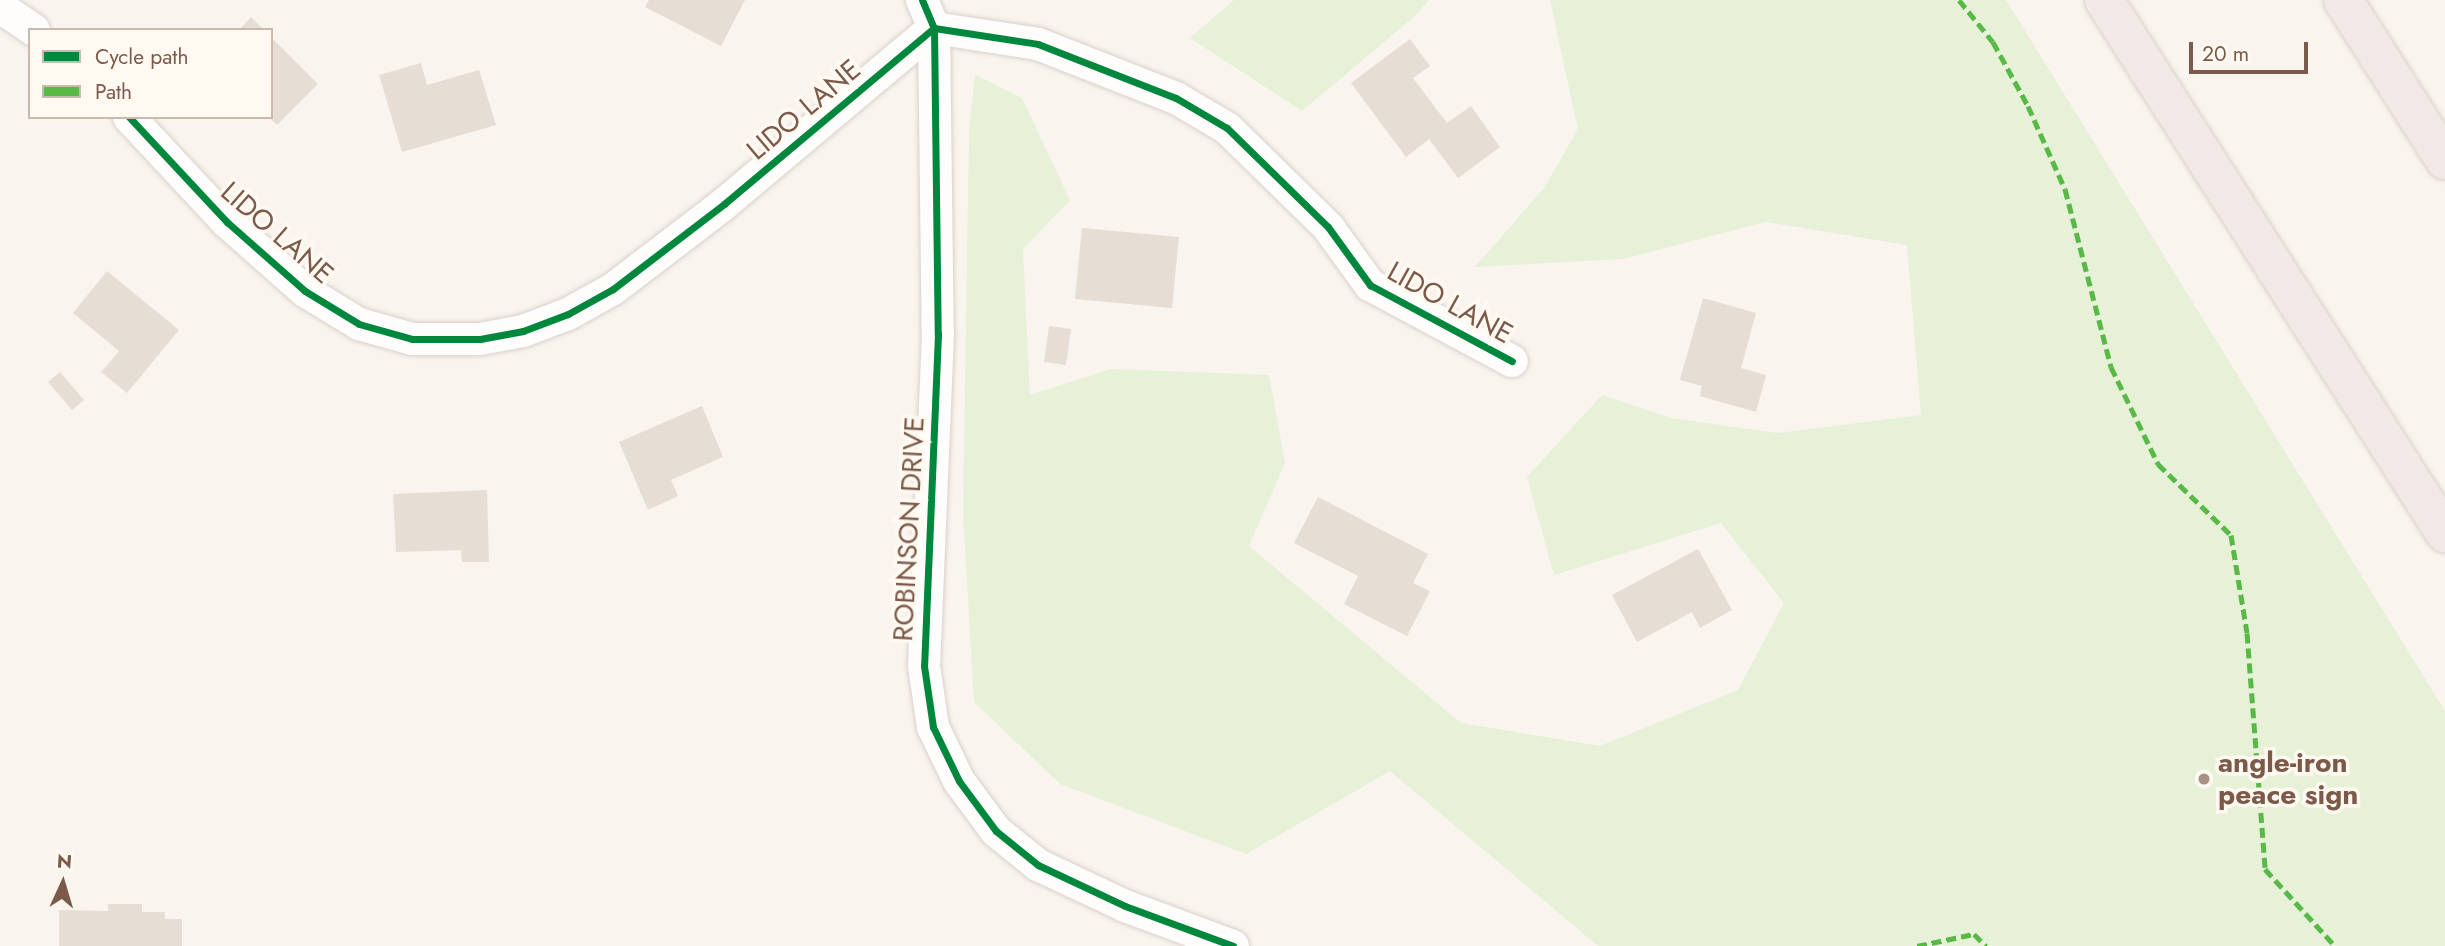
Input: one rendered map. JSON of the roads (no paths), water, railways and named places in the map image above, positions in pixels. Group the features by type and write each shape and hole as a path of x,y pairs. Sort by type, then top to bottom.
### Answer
{"highway":[{"path":"2104,0 2445,533"},
{"path":"2343,0 2445,160"}],"street":[{"path":"0,6 31,28"},
{"name":"LIDO LANE","path":"131,119 227,222 305,292 359,324 412,339 480,339 523,331 568,314 613,289 724,204 928,14 1038,44 1176,98 1227,128 1328,227 1370,285 1512,361"},
{"name":"ROBINSON DRIVE","path":"928,14 938,334 924,666 933,727 959,781 996,831 1038,865 1125,906 1233,946"}],"place":[{"name":"angle-iron peace sign","path":"2204,779"}]}
